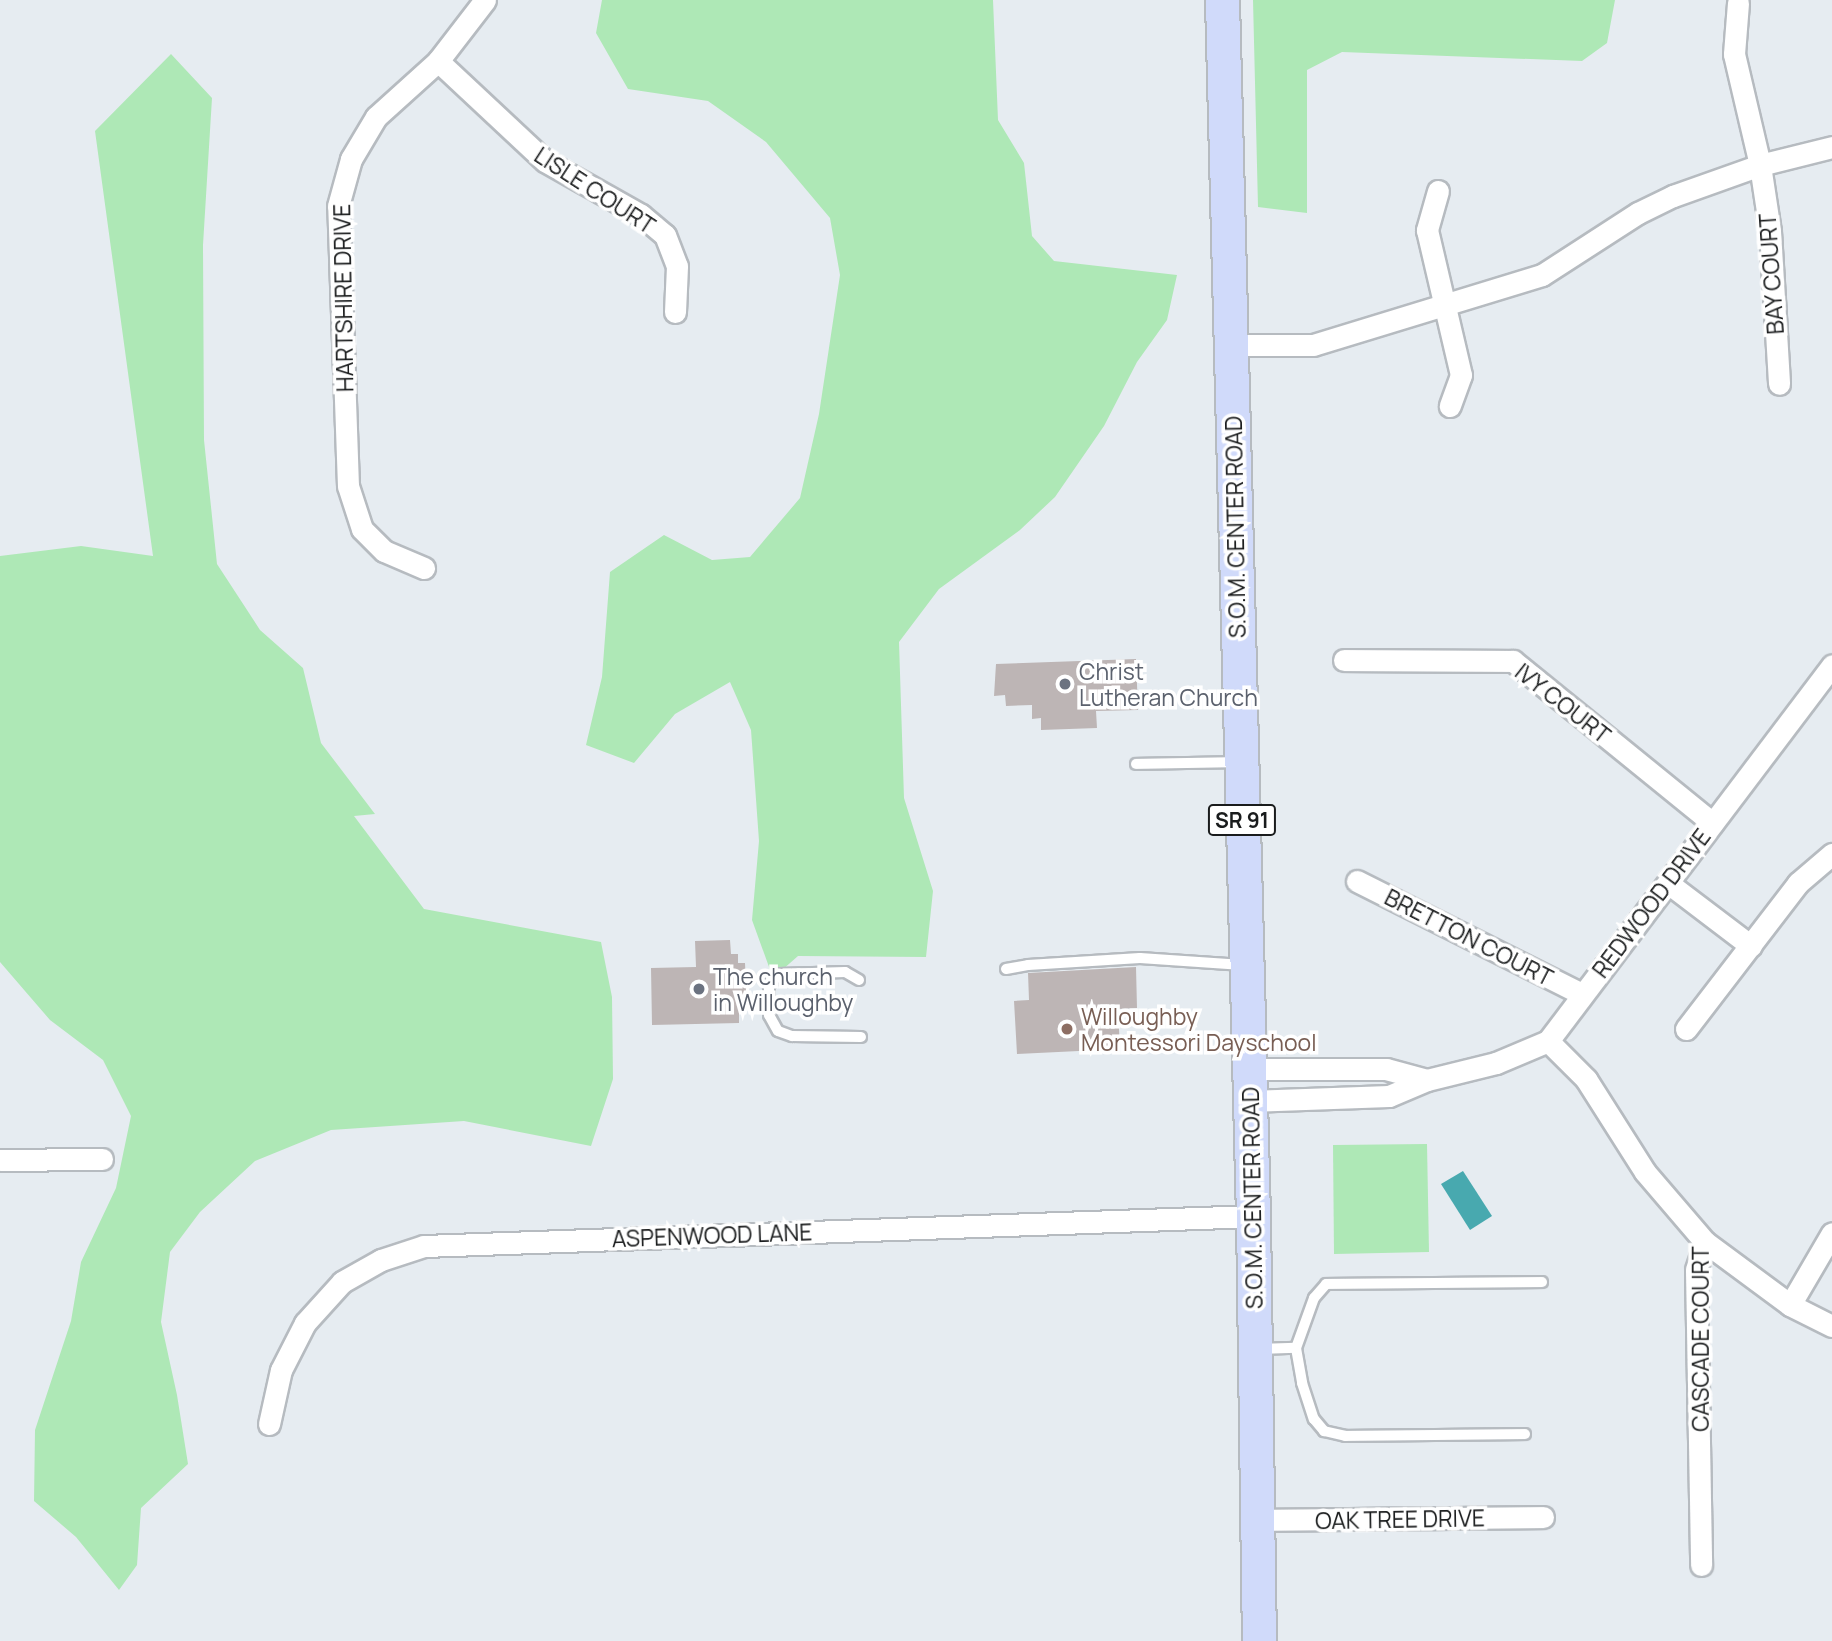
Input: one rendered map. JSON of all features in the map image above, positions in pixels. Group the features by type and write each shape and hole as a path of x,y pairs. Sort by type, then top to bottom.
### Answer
{"main road":[{"name":"S.O.M. CENTER ROAD","path":"1222,0 1253,1216 1259,1641"}],"street":[{"name":"HARTSHIRE DRIVE","path":"424,568 384,551 362,529 348,486 338,206 351,159 376,117 438,61 485,0"},
{"name":"BAY COURT","path":"1738,3 1734,54 1760,165 1770,231 1779,384"},
{"name":"LISLE COURT","path":"438,61 545,161 641,215 665,235 677,266 675,312"},
{"path":"1231,345 1313,345 1542,275 1638,213 1673,196 1760,165 1832,146"},
{"path":"1438,191 1427,230 1461,375 1450,406"},
{"name":"IVY COURT","path":"1344,660 1513,661 1712,823"},
{"name":"REDWOOD DRIVE","path":"1548,1041 1832,665"},
{"path":"1686,1029 1798,883 1832,854"},
{"name":"BRETTON COURT","path":"1357,881 1581,994"},
{"path":"1668,883 1751,946"},
{"path":"1249,1085 1389,1096 1427,1080 1496,1063 1548,1041"},
{"name":"CASCADE COURT","path":"1548,1041 1586,1079 1645,1172 1705,1242 1696,1269 1701,1565"},
{"path":"1249,1085 1386,1069 1427,1080"},
{"path":"0,1160 102,1159"},
{"name":"ASPENWOOD LANE","path":"269,1424 281,1370 305,1323 342,1282 381,1260 424,1246 1253,1216"},
{"path":"1790,1305 1832,1233"},
{"path":"1705,1242 1790,1305 1832,1326"},
{"name":"OAK TREE DRIVE","path":"1257,1520 1543,1517"}],"lane":[{"path":"1136,765 1241,762"},
{"path":"1006,969 1028,964 1140,958 1246,965"},
{"path":"859,980 845,972 780,974 769,985 769,1015 778,1031 792,1036 861,1037"},
{"path":"1525,1434 1345,1436 1324,1431 1314,1419 1302,1383 1296,1348 1314,1298 1326,1283 1542,1282"},
{"path":"1255,1349 1296,1348"}],"green space":[{"path":"602,0 993,0 998,120 1024,163 1032,236 1054,261 1177,275 1167,320 1137,362 1104,426 1055,497 1020,530 939,589 899,642 904,798 933,891 926,957 798,956 773,978 752,920 759,841 751,730 730,682 675,714 634,763 586,745 602,677 610,572 664,535 712,560 750,557 800,498 819,414 840,275 830,218 766,142 708,101 628,89 596,33"},
{"path":"1253,0 1615,0 1607,43 1582,61 1342,52 1307,70 1307,213 1258,207"},
{"path":"171,54 212,98 203,245 204,440 217,564 260,630 303,668 321,743 375,814 354,816 424,909 601,942 612,997 613,1079 591,1146 464,1121 331,1130 255,1161 200,1212 170,1252 161,1322 188,1464 141,1508 137,1565 119,1590 76,1537 34,1501 35,1430 71,1321 81,1262 116,1188 131,1116 103,1060 50,1020 0,962 0,556 81,546 153,556 95,131"},
{"path":"1427,1144 1429,1252 1334,1254 1333,1145"}],"water":[{"path":"1463,1171 1492,1216 1470,1230 1441,1184"}],"building":[{"name":"Christ Lutheran Church","path":"1136,659 1138,710 1096,711 1097,728 1041,730 1041,718 1032,719 1032,705 1006,706 1005,695 994,696 996,664"},
{"name":"The church in Willoughby","path":"730,940 731,954 738,954 738,963 745,963 747,1010 739,1010 739,1023 652,1025 651,968 696,967 695,941"},
{"name":"Willoughby Montessori Dayschool","path":"1136,967 1137,1008 1118,1009 1120,1049 1017,1054 1014,1001 1029,1000 1028,973"}],"place":[{"name":"Christ Lutheran Church","path":"1065,684"},
{"name":"The church in Willoughby","path":"699,989"},
{"name":"Willoughby Montessori Dayschool","path":"1067,1029"}]}
